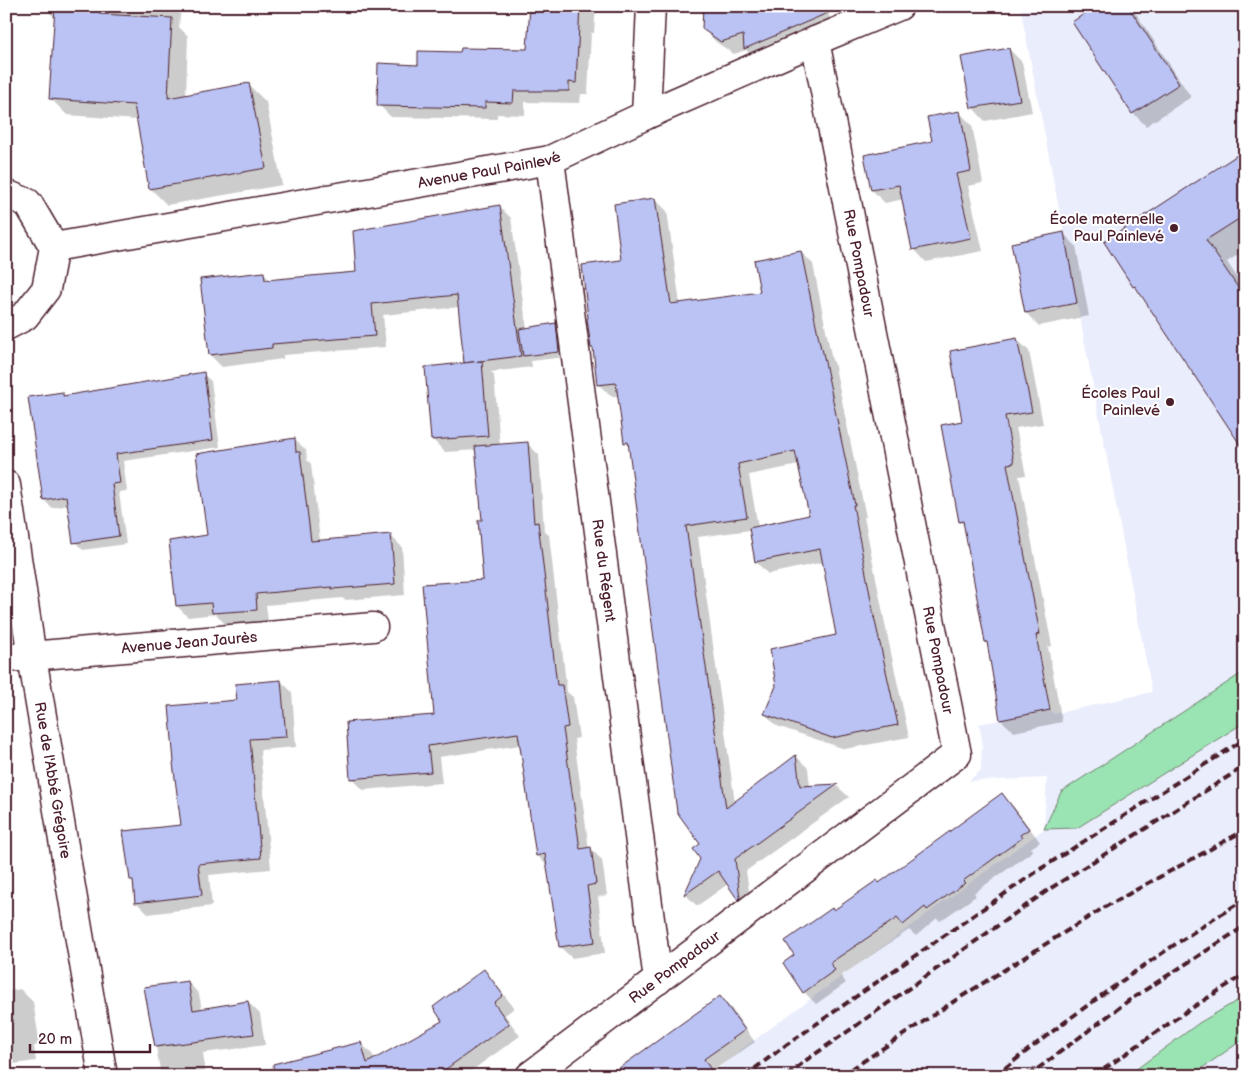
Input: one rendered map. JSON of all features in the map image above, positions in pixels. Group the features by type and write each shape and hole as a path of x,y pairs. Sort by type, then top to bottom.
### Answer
{"street":[{"path":"646,115 651,6"},
{"name":"Avenue Paul Painlevé","path":"54,247 550,160 646,115 899,6"},
{"name":"Rue Pompadour","path":"530,1076 957,754 815,41"},
{"name":"Rue du Régent","path":"550,160 658,980"},
{"path":"6,194 28,203 54,247 46,289 25,316 6,326"},
{"name":"Rue de l'Abbé Grégoire","path":"6,485 19,658 102,1076"},
{"name":"Avenue Jean Jaurès","path":"19,658 373,627"}],"shaded area":[{"path":"1020,6 1245,6 1245,1076 709,1076 742,1049 1044,829 1047,778 969,781 981,770 982,739 979,724 1050,710 1054,714 1152,692"}],"green space":[{"path":"1245,671 1245,722 1077,828 1044,829 1061,792"},
{"path":"1245,996 1245,1038 1191,1076 1127,1076 1199,1023"}],"building":[{"path":"55,6 101,6 100,14 172,18 168,98 249,83 266,168 149,189 134,105 49,99"},
{"path":"530,6 580,6 576,83 569,82 569,91 514,91 513,103 485,102 485,108 377,106 378,63 418,65 418,51 460,52 461,48 527,49"},
{"path":"703,6 844,6 744,49 743,35 721,42 702,29"},
{"path":"1096,6 1128,6 1179,84 1132,114 1072,22"},
{"path":"1009,48 1020,100 971,108 961,57"},
{"path":"960,111 971,171 956,174 971,238 912,250 899,185 871,190 864,155 932,141 927,117"},
{"path":"1245,150 1245,215 1206,240 1245,298 1245,452 1104,242"},
{"path":"655,198 671,304 760,292 754,260 801,251 855,505 853,505 875,621 898,725 832,738 764,714 776,686 770,649 836,635 820,549 755,562 749,528 809,515 795,451 738,464 747,517 686,526 726,808 796,755 800,786 838,784 735,859 740,898 738,900 718,871 684,895 700,859 693,849 700,844 677,812 628,442 624,443 616,383 597,385 593,348 591,348 587,319 582,265 621,260 614,204"},
{"path":"500,205 521,356 464,363 457,295 372,304 375,336 272,344 272,348 209,355 200,279 264,272 265,280 356,272 353,231"},
{"path":"1064,232 1077,303 1025,313 1011,243"},
{"path":"556,323 559,352 523,356 519,329"},
{"path":"1017,338 1032,412 1005,416 1014,463 1007,464 1040,634 1036,635 1050,710 1000,720 963,521 959,522 941,425 962,421 950,351"},
{"path":"482,361 488,436 431,440 425,367"},
{"path":"204,372 213,440 116,454 120,483 112,484 119,536 73,543 66,496 43,500 28,397 63,392 63,396"},
{"path":"295,438 296,452 300,452 311,541 391,534 395,584 332,589 332,587 256,594 257,610 212,613 211,603 176,606 169,541 207,535 196,454"},
{"path":"528,442 534,523 538,522 557,685 562,685 568,727 563,728 580,849 591,847 596,884 587,886 595,942 559,947 545,854 536,856 518,733 428,746 431,772 350,779 346,722 434,715 422,584 483,580 478,520 482,520 475,446"},
{"path":"281,680 286,737 250,739 261,858 198,864 202,895 135,903 133,880 130,880 123,831 181,825 173,763 169,706 237,700 235,684"},
{"path":"1002,793 1029,829 1020,835 1022,838 927,910 925,907 903,925 897,918 830,963 835,970 803,993 783,963 794,955 785,941 832,908 834,910 877,880 879,883"},
{"path":"484,969 503,995 494,1003 509,1024 436,1076 274,1076 273,1064 361,1042 367,1063 442,1021 433,1007"},
{"path":"188,981 193,1010 248,1001 254,1034 155,1047 144,987"},
{"path":"720,996 745,1030 704,1059 715,1076 608,1076"}],"railway":[{"path":"745,1076 786,1045 1042,868 1245,739"},
{"path":"787,1076 805,1061 1051,888 1245,766"},
{"path":"841,1076 956,1000 1105,907 1245,830"},
{"path":"995,1076 1117,984 1245,899"},
{"path":"1028,1076 1128,1001 1245,926"},
{"path":"1094,1076 1184,1013 1245,974"}],"place":[{"name":"École maternelle Paul Painlevé","path":"1174,228"},
{"name":"Écoles Paul Painlevé","path":"1170,402"}]}
